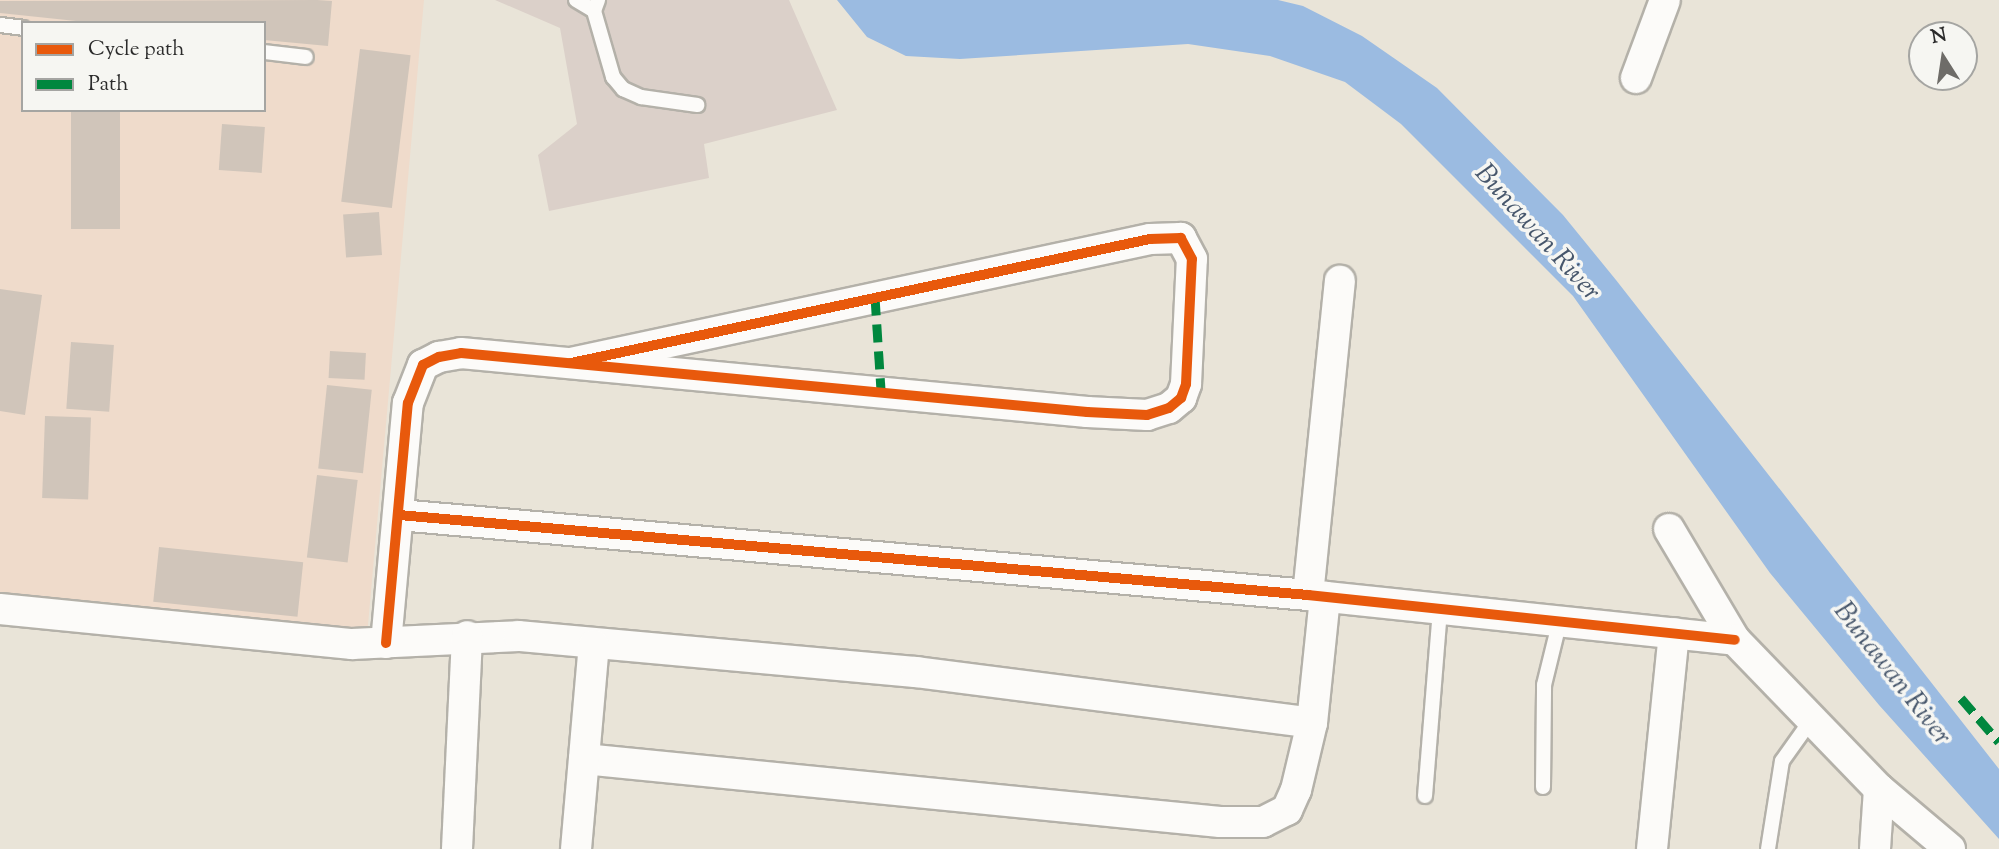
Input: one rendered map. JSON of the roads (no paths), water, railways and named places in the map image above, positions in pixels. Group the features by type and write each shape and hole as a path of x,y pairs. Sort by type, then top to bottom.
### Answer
{"street":[{"path":"1636,78 1665,0"},
{"path":"386,643 408,403 423,365 461,353 570,363 1147,415 1169,408 1181,398 1186,384 1192,259 1181,238 1150,239 570,363"},
{"path":"584,759 1220,822 1263,822 1287,810 1296,790 1312,723 1317,596 1340,281"},
{"path":"399,514 1317,596 1735,640"},
{"path":"1669,529 1735,640 1879,789 1950,849"},
{"path":"0,609 352,644 491,634 916,672 1312,723"},
{"path":"1652,849 1674,633"},
{"path":"457,849 467,636"},
{"path":"576,849 594,645"},
{"path":"1875,849 1879,789"}],"lane":[{"path":"576,0 596,5 613,77 623,89 641,97 697,105"},
{"path":"0,25 21,27"},
{"path":"266,52 306,57"},
{"path":"1425,796 1440,608"},
{"path":"1543,787 1544,685 1560,620"},
{"path":"1768,849 1782,761 1812,719"}],"water":[{"name":"Bunawan River","path":"837,0 1278,0 1303,6 1362,36 1437,88 1563,215 1999,769 1999,839 1879,705 1770,573 1573,296 1401,124 1345,82 1270,56 1188,44 960,59 906,56 867,37"}]}
